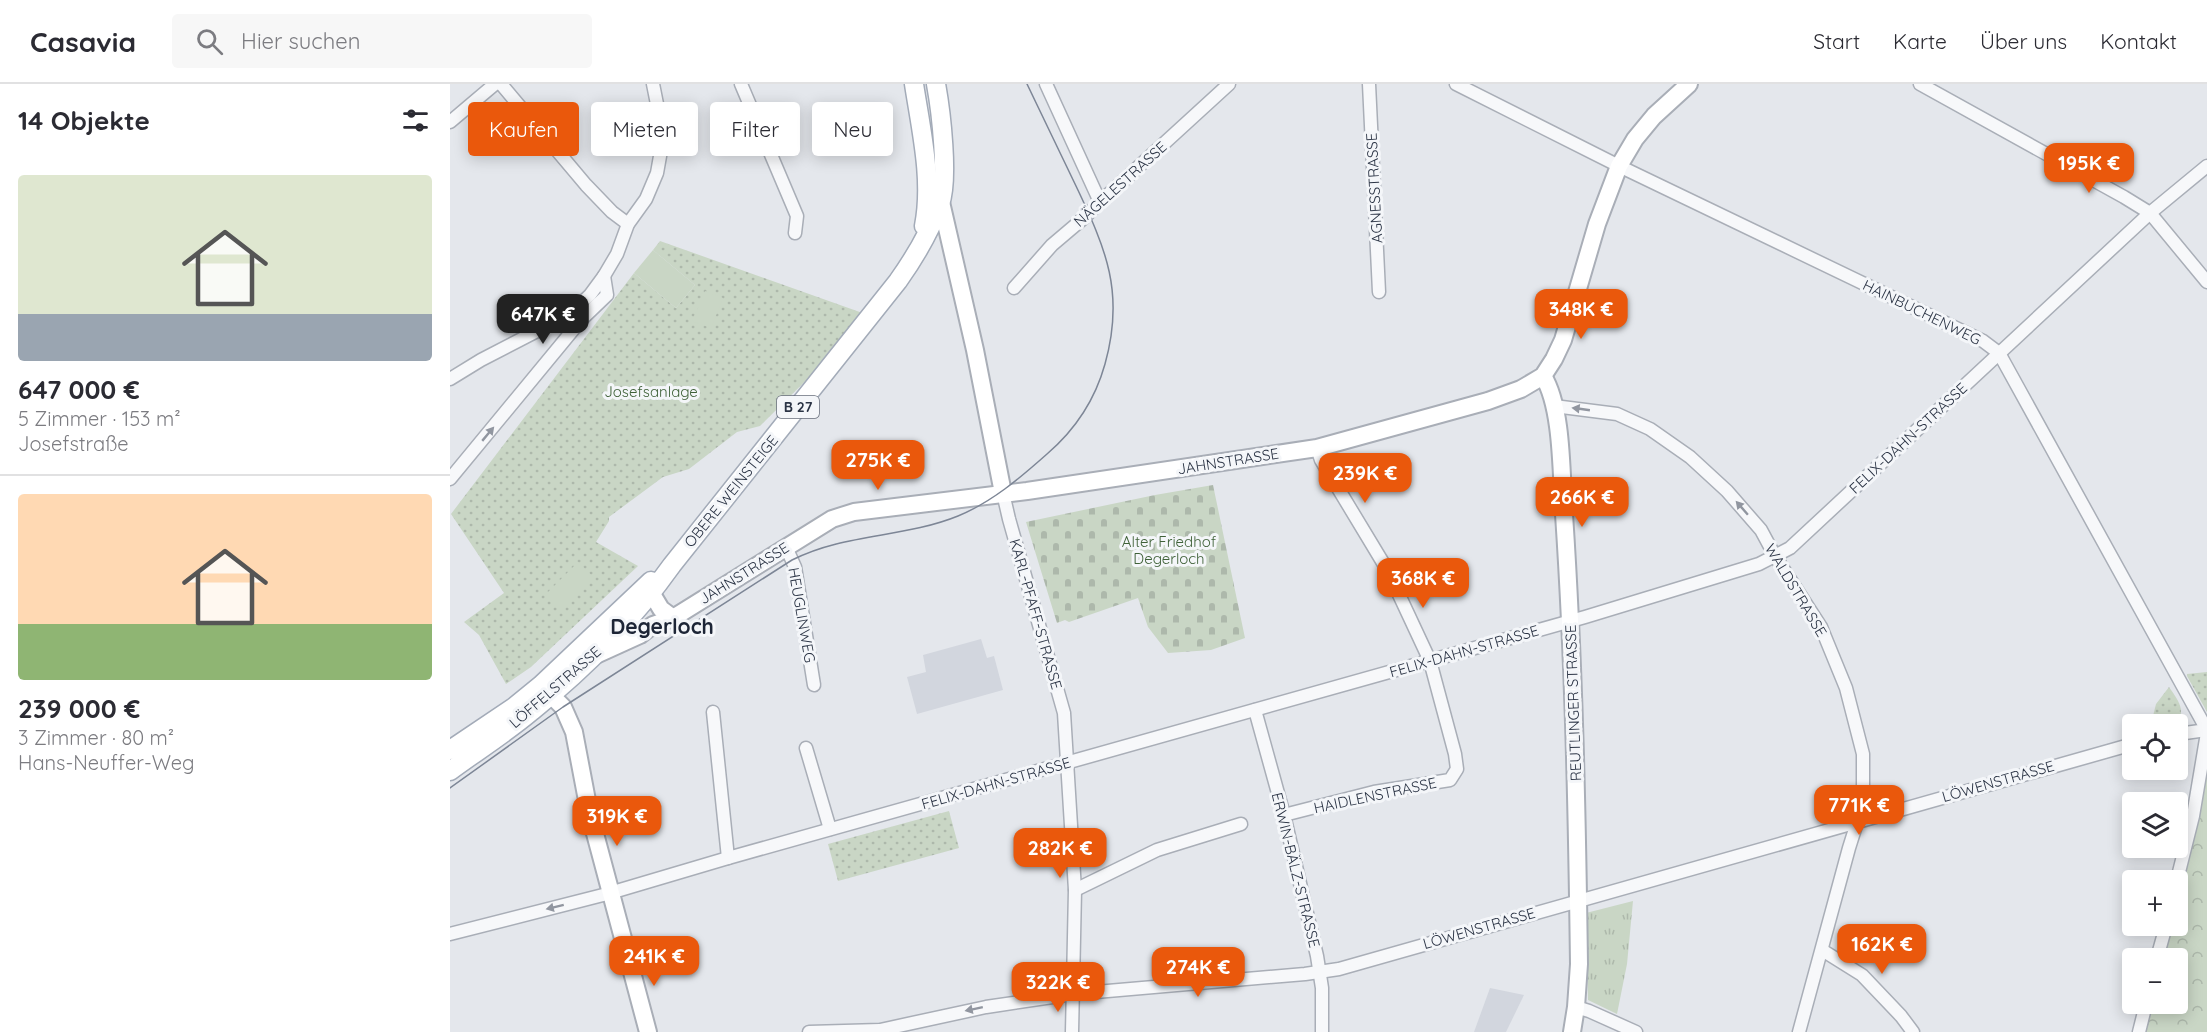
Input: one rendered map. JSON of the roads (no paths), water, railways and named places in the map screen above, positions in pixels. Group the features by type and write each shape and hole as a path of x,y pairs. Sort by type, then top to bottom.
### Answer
{"main road":[{"name":"OBERE WEINSTEIGE","path":"914,84 924,154 928,209 921,246"},
{"name":"OBERE WEINSTEIGE","path":"672,565 898,281 921,246 941,202 944,186 943,141 936,84"},
{"path":"1543,376 1563,340 1597,224 1619,165 1635,139 1654,116 1689,84"},
{"path":"924,154 931,165 941,202"},
{"name":"KARL-PFAFF-STRASSE","path":"941,202 975,350 1003,493"},
{"name":"REUTLINGER STRASSE","path":"1543,376 1551,390 1558,438 1571,620 1579,964 1572,1032"},
{"name":"JAHNSTRASSE","path":"597,632 653,625 673,618 832,519 854,513 1317,448 1488,401 1515,391 1543,376"},
{"name":"LÖFFELSTRASSE","path":"450,750 514,707 546,689 591,657 622,628 652,594 672,565"},
{"name":"LÖFFELSTRASSE","path":"450,771 532,712 546,689 597,632 639,590 672,565"},
{"path":"652,594 661,609 673,618"},
{"name":"JAHNSTRASSE","path":"591,657 640,635 653,625"},
{"path":"546,689 563,707 574,732 582,782 648,1032"}],"street":[{"path":"450,122 495,84"},
{"path":"501,84 586,185 612,212 628,224"},
{"path":"450,379 481,360 570,315 590,295 604,276 617,254 628,224 646,199 657,173 662,129 653,84"},
{"path":"741,84 797,216 795,233"},
{"path":"1046,84 1100,202"},
{"name":"NÄGELESTRASSE","path":"1014,288 1052,244 1085,217 1229,84"},
{"name":"AGNESSTRASSE","path":"1369,84 1378,292"},
{"name":"HAINBUCHENWEG","path":"1456,84 1983,340 1999,353 2207,731"},
{"path":"1920,84 2150,213 2207,282"},
{"name":"FELIX-DAHN-STRASSE","path":"450,934 611,892 1430,661 1759,564 1790,548 2150,213 2207,165"},
{"path":"450,479 582,319 607,295 604,276"},
{"name":"WALDSTRASSE","path":"1554,406 1617,414 1642,425 1665,438 1690,457 1727,491 1761,530 1821,627 1846,687 1863,754 1860,813 1799,1032"},
{"name":"HAIDLENSTRASSE","path":"1284,814 1374,792 1450,780 1457,769 1430,661 1388,571 1321,460 1317,448"},
{"name":"KARL-PFAFF-STRASSE","path":"1003,493 1064,713 1075,890 1072,1032"},
{"name":"HEUGLINWEG","path":"786,547 795,567 814,685"},
{"name":"ERWIN-BÄLZ-STRASSE","path":"1255,710 1284,814 1320,973 1322,1032"},
{"path":"713,712 728,858"},
{"path":"2180,870 2193,816 2207,731 2188,733"},
{"name":"LÖWENSTRASSE","path":"809,1032 880,1030 986,1007 1074,994 1320,973 1340,969 2122,747"},
{"path":"806,748 830,829"},
{"path":"1075,890 1157,850 1240,824"},
{"path":"1822,950 1862,975 1913,1032"},
{"path":"1576,1007 1589,1011 1618,1029 1636,1032"},
{"path":"2139,1032 2144,1014"}],"tram line":[{"path":"450,788 563,707 792,560 833,545 917,528 958,516 1005,489 1066,435 1083,414 1101,377 1111,339 1113,293 1104,251 1096,230 1027,84"}],"district":[{"name":"Degerloch","path":"662,626"}],"park label":[{"name":"Josefsanlage","path":"651,391"},
{"name":"Alter Friedhof Degerloch","path":"1169,550"}]}
